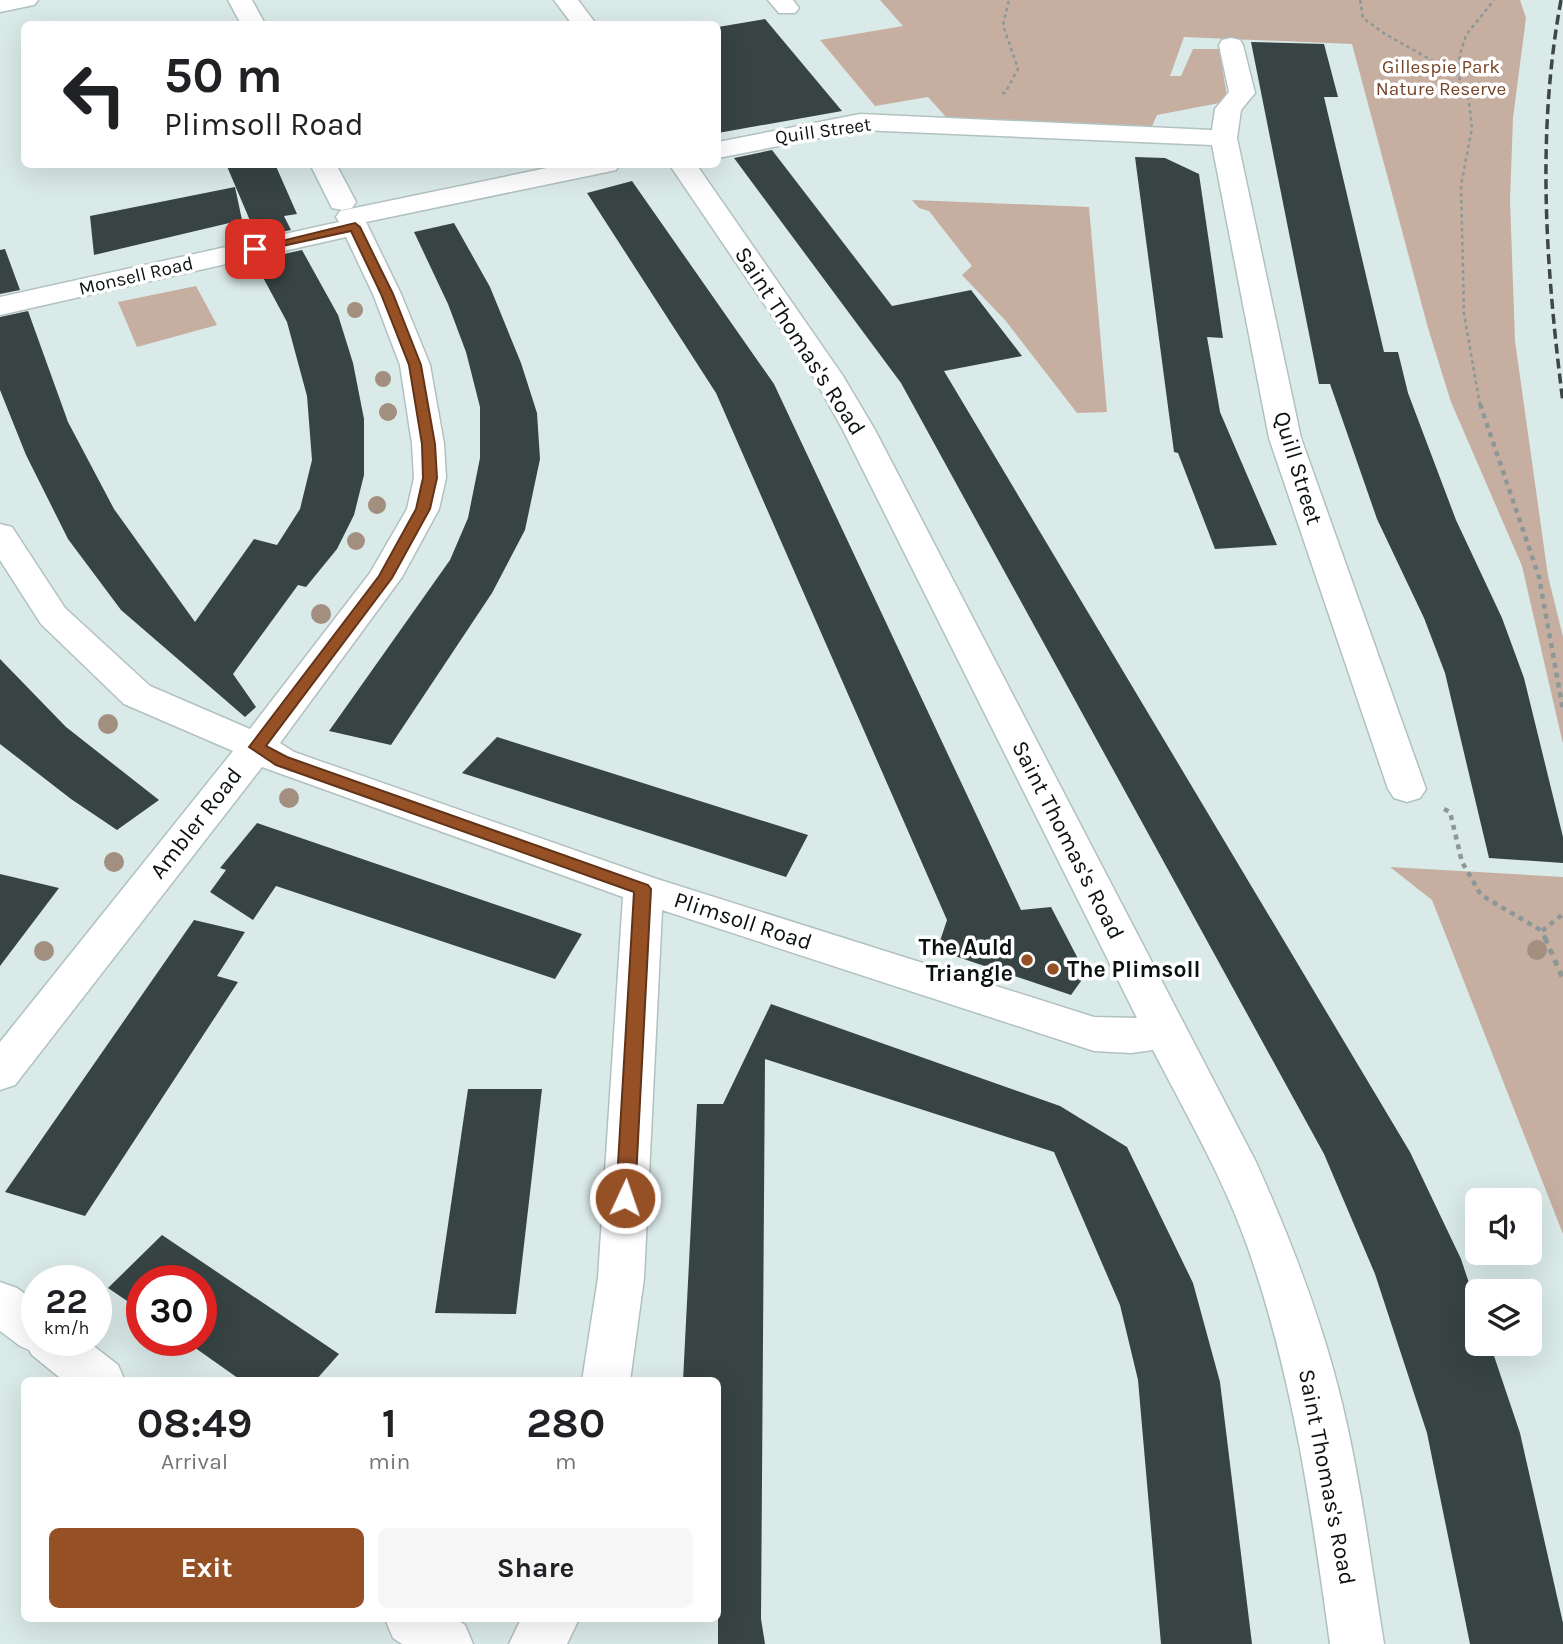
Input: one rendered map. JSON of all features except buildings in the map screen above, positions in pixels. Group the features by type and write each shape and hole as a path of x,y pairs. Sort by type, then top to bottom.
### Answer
{"street":[{"path":"0,5 26,0"},
{"path":"240,0 251,21"},
{"path":"566,0 582,21"},
{"name":"Quill Street","path":"1231,45 1242,93 1228,109 1224,138 1285,438 1407,789"},
{"name":"Quill Street","path":"721,149 860,122 1224,138"},
{"name":"Ambler Road","path":"0,1073 257,747 385,578 423,509 430,478 428,444 415,365 387,294 325,168"},
{"name":"Monsell Road","path":"0,306 349,215 587,168"},
{"name":"Saint Thomas's Road","path":"685,168 828,376 859,430 1165,1032 1234,1161 1272,1250 1317,1401 1339,1519 1357,1644"},
{"name":"Plimsoll Road","path":"0,534 53,616 137,695 257,747 281,761 643,889 1094,1034 1130,1036 1165,1032"},
{"path":"607,1377 621,1278 643,889"},
{"path":"0,1303 21,1319"},
{"path":"69,1356 96,1377"},
{"path":"416,1622 446,1644"},
{"path":"536,1644 550,1622"}],"path":[{"path":"994,95 1005,93 1018,69 1003,25 1009,0"},
{"path":"1360,0 1363,19 1458,75"},
{"path":"1494,0 1466,35 1460,54 1458,75 1469,102 1472,128 1461,185 1464,314 1476,397 1539,577 1563,710"},
{"path":"1407,789 1450,812 1462,862 1480,895 1542,931 1563,979"},
{"path":"1542,931 1563,914"}],"green space":[{"name":"Gillespie Park Nature Reserve","path":"880,0 1520,0 1526,18 1513,118 1510,200 1515,341 1548,576 1563,637 1563,744 1522,566 1451,402 1428,328 1352,44 1184,37 1170,76 1181,76 1193,49 1219,49 1227,96 1219,103 1157,115 1152,126 946,117 928,97 875,106 820,40 903,26"},
{"path":"912,200 1089,207 1107,412 1077,413 1005,320 962,275 972,266 929,211 919,208"},
{"path":"196,286 217,325 137,347 118,302"},
{"path":"1390,867 1563,877 1563,1234 1432,900"}],"railway":[{"path":"1561,0 1548,101 1546,202 1552,302 1563,403"}],"place":[{"name":"The Auld Triangle","path":"1027,960"},
{"name":"The Plimsoll","path":"1053,969"}],"route":[{"path":"255,249 355,227 387,294 415,365 428,444 430,478 423,509 385,578 257,747 281,761 643,889 625,1198"}]}
